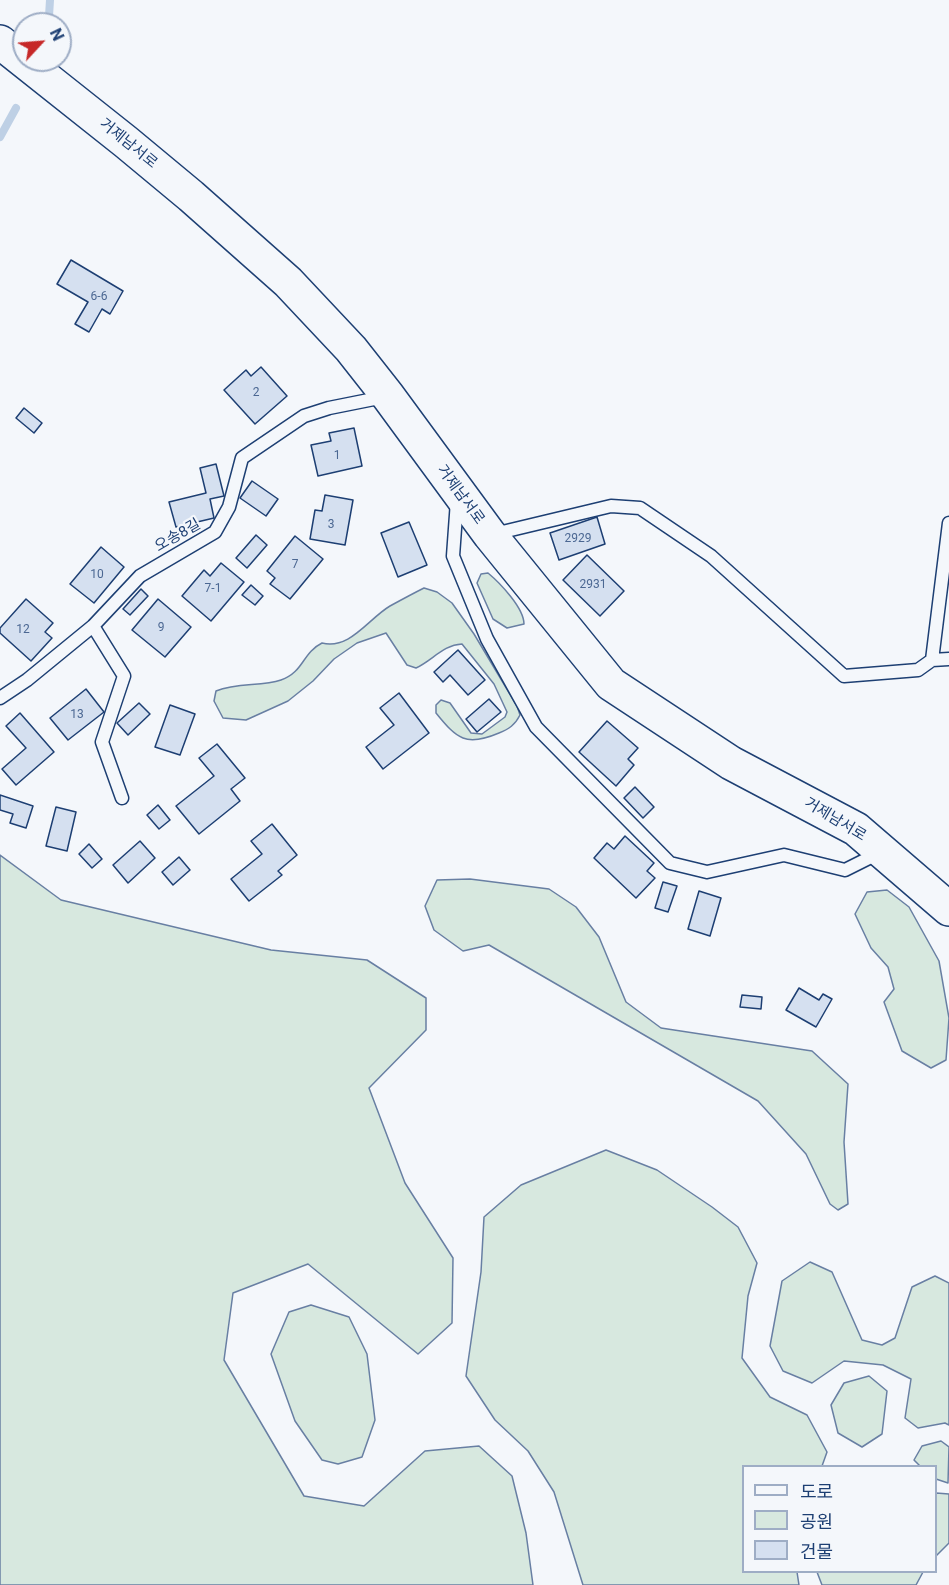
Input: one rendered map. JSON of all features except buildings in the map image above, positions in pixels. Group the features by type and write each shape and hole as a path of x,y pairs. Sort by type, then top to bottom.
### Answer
{"main road":[{"name":"거제남서로","path":"0,42 143,156 288,282 351,349 490,536 611,684 732,763 856,829 949,909"}],"lane":[{"name":"오송8길","path":"0,698 27,680 93,626 140,576 215,532 229,507 242,458 304,416 329,408 388,396"},
{"path":"458,492 453,556 487,639 536,727 670,863 707,872 784,855 844,870 883,851"},
{"path":"490,536 611,506 640,508 711,556 844,676 918,670 932,660 949,659"},
{"path":"932,660 949,523"},
{"path":"93,626 124,676 102,741 122,798"}],"green space":[{"path":"488,573 516,603 524,624 507,628 493,619 477,583 481,574"},
{"path":"424,588 437,592 452,603 474,634 517,706 520,715 509,728 488,737 470,740 456,734 436,713 436,705 441,700 450,703 471,733 482,734 505,717 507,712 494,684 462,644 449,647 416,668 407,665 386,633 357,643 334,659 313,681 288,701 246,720 223,718 214,701 216,691 233,686 273,682 289,677 315,647 322,643 332,644 350,638 390,606"},
{"path":"0,855 61,900 271,950 367,960 426,998 426,1030 369,1088 405,1183 453,1258 452,1323 418,1354 308,1264 233,1293 224,1360 304,1496 364,1506 425,1451 479,1446 512,1476 526,1533 533,1585 0,1585"},
{"path":"470,879 549,889 576,907 599,937 626,1002 661,1028 812,1051 848,1084 844,1142 848,1204 838,1210 830,1204 806,1154 758,1101 489,945 463,951 434,930 425,906 437,880"},
{"path":"887,890 909,907 939,961 949,1018 946,1060 931,1068 902,1051 884,1002 894,989 888,967 871,948 855,914 867,892"},
{"path":"606,1150 657,1170 738,1227 757,1263 748,1296 742,1358 770,1397 807,1415 827,1452 822,1465 742,1465 742,1573 797,1573 799,1585 583,1585 554,1492 528,1451 495,1420 466,1376 481,1272 484,1217 521,1185"},
{"path":"810,1262 832,1272 862,1340 882,1345 895,1338 912,1287 935,1276 949,1283 949,1425 945,1423 918,1428 905,1418 911,1379 883,1365 844,1361 812,1383 783,1371 770,1346 782,1281"},
{"path":"311,1305 349,1317 367,1354 375,1420 362,1457 338,1464 322,1460 295,1421 271,1354 289,1312"},
{"path":"869,1376 887,1391 882,1434 862,1447 838,1433 831,1405 844,1383"},
{"path":"941,1441 949,1447 948,1483 937,1479 937,1465 919,1465 914,1460 922,1446"},
{"path":"937,1493 949,1494 949,1543 937,1555"},
{"path":"817,1573 922,1573 916,1585 822,1585"}],"waterway":[{"path":"49,12 50,0"},
{"path":"0,137 16,108"}]}
